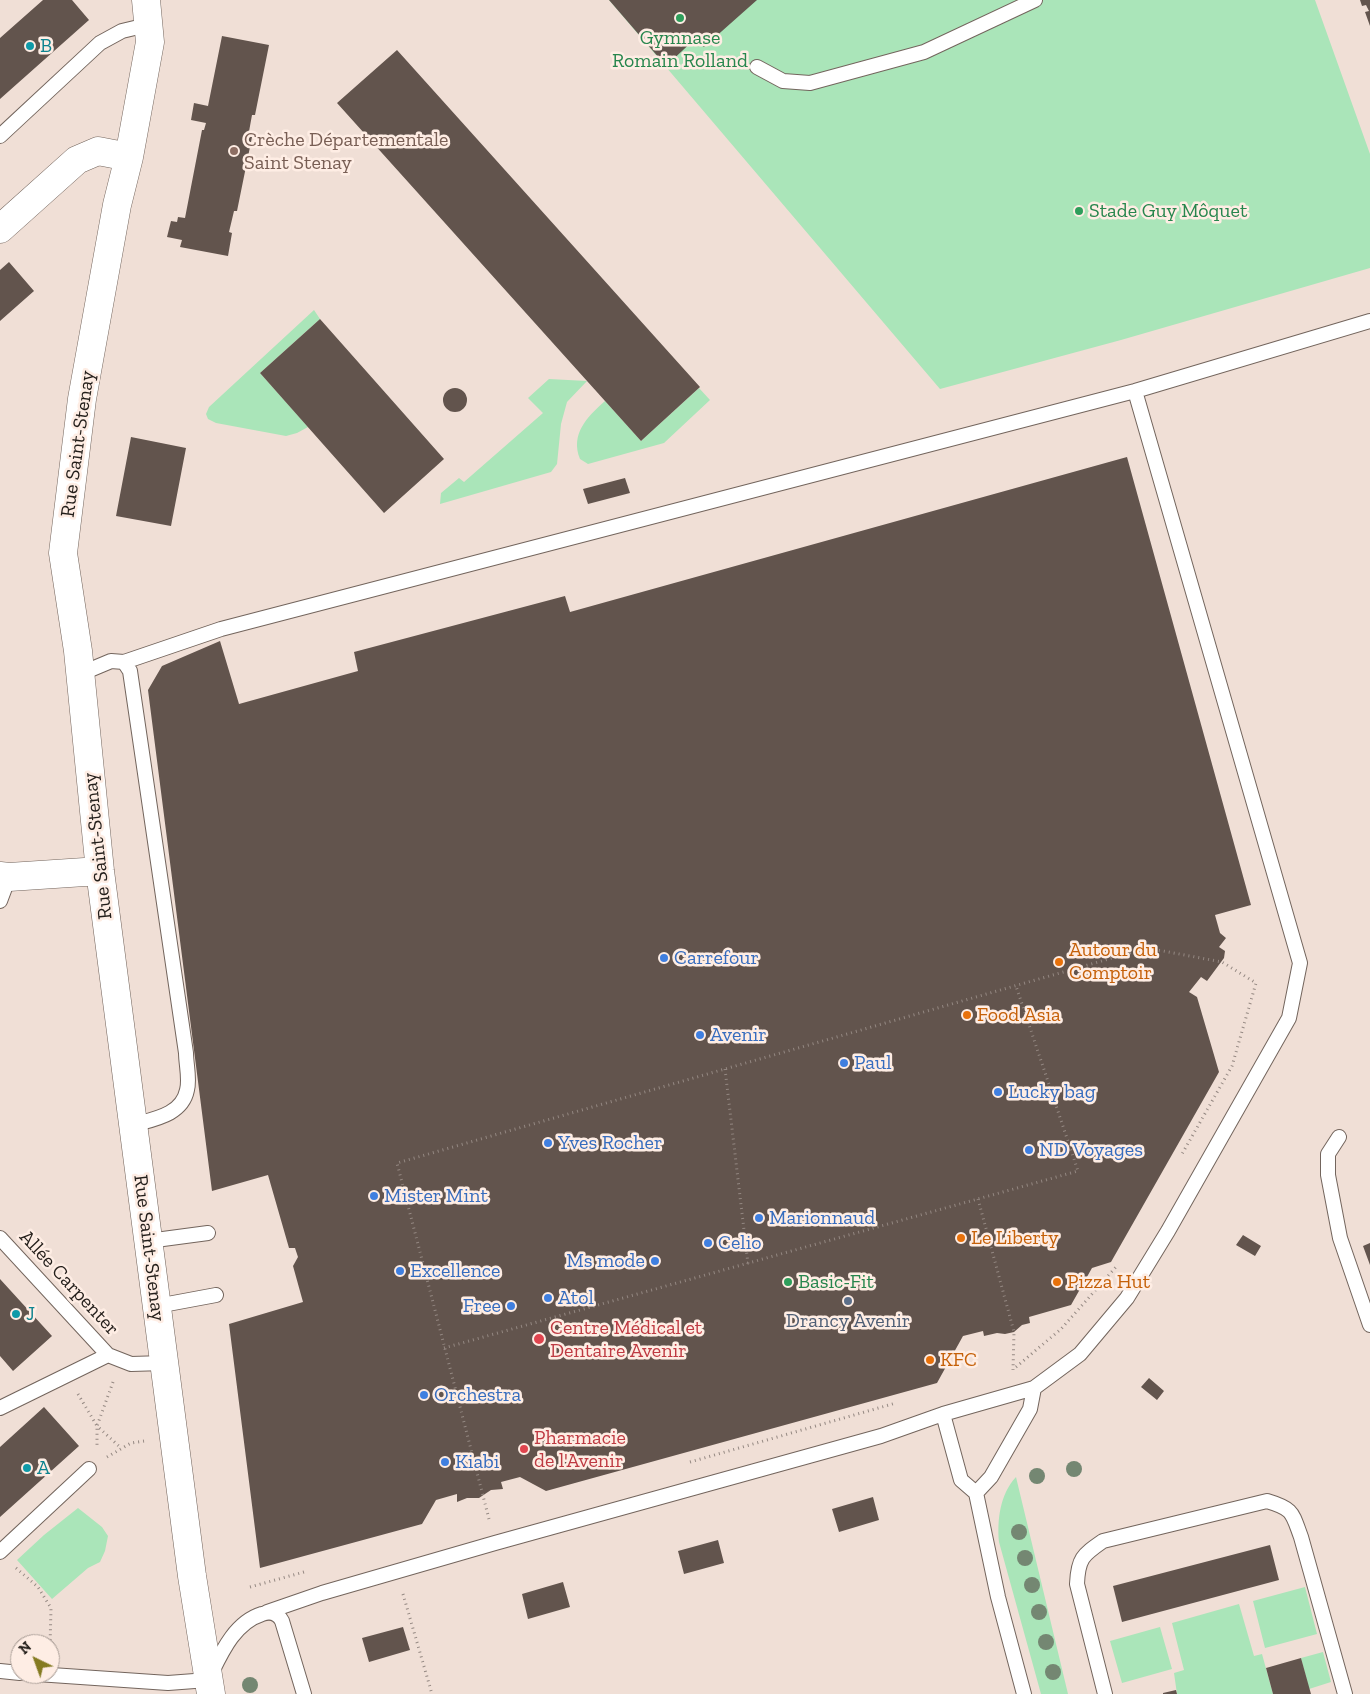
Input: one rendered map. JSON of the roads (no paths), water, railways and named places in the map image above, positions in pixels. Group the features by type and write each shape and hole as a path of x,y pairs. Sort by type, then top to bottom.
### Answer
{"street":[{"name":"Rue Saint-Stenay","path":"146,13 150,42 129,157 117,205 82,399 64,553 78,651 100,871 192,1576 210,1687"},
{"path":"0,229 78,160 98,150 129,157"},
{"path":"3,885 100,871"}],"lane":[{"path":"757,67 783,81 810,83 924,52 1035,0"},
{"path":"0,136 100,43 122,31 146,13"},
{"path":"80,674 111,661 124,662 221,629 1136,391 1370,321"},
{"path":"60,1676 210,1687 219,1658 235,1633 255,1616 334,1590 880,1436 943,1414 1034,1388 1080,1354 1127,1298 1173,1223 1289,1018 1300,963 1136,391"},
{"path":"124,662 130,671 132,680 186,1053 188,1089 183,1101 169,1114 133,1125"},
{"path":"1338,1137 1328,1154 1328,1176 1340,1238 1370,1325"},
{"path":"148,1241 208,1233"},
{"name":"Allée Carpenter","path":"0,1238 108,1355"},
{"path":"157,1306 216,1295"},
{"path":"0,1408 108,1355 131,1364 164,1363"},
{"path":"976,1493 991,1477 1030,1409 1034,1388"},
{"path":"943,1414 961,1480 976,1493 998,1597 1024,1694"},
{"path":"0,1552 90,1469"},
{"path":"1105,1694 1077,1584 1078,1566 1087,1552 1103,1541 1267,1501 1285,1506 1292,1515 1301,1537 1345,1694"},
{"path":"267,1612 277,1615 282,1621 304,1694"}],"place":[{"name":"Gymnase Romain Rolland","path":"680,18"},
{"name":"B","path":"30,46"},
{"name":"Crèche Départementale Saint Stenay","path":"234,151"},
{"name":"Stade Guy Môquet","path":"1079,211"},
{"name":"Carrefour","path":"664,958"},
{"name":"Autour du Comptoir","path":"1059,962"},
{"name":"Food Asia","path":"967,1015"},
{"name":"Avenir","path":"700,1035"},
{"name":"Paul","path":"844,1063"},
{"name":"Lucky bag","path":"998,1092"},
{"name":"Yves Rocher","path":"548,1143"},
{"name":"ND Voyages","path":"1029,1150"},
{"name":"Mister Mint","path":"374,1196"},
{"name":"Marionnaud","path":"759,1218"},
{"name":"Le Liberty","path":"961,1238"},
{"name":"Celio","path":"708,1243"},
{"name":"Ms mode","path":"655,1261"},
{"name":"Excellence","path":"400,1271"},
{"name":"Basic-Fit","path":"788,1282"},
{"name":"Pizza Hut","path":"1057,1282"},
{"name":"Atol","path":"548,1298"},
{"name":"Drancy Avenir","path":"848,1301"},
{"name":"Free","path":"511,1306"},
{"name":"J","path":"16,1314"},
{"name":"Centre Médical et Dentaire Avenir","path":"539,1339"},
{"name":"KFC","path":"930,1360"},
{"name":"Orchestra","path":"424,1395"},
{"name":"Pharmacie de l'Avenir","path":"524,1449"},
{"name":"Kiabi","path":"445,1462"},
{"name":"A","path":"27,1468"}]}
